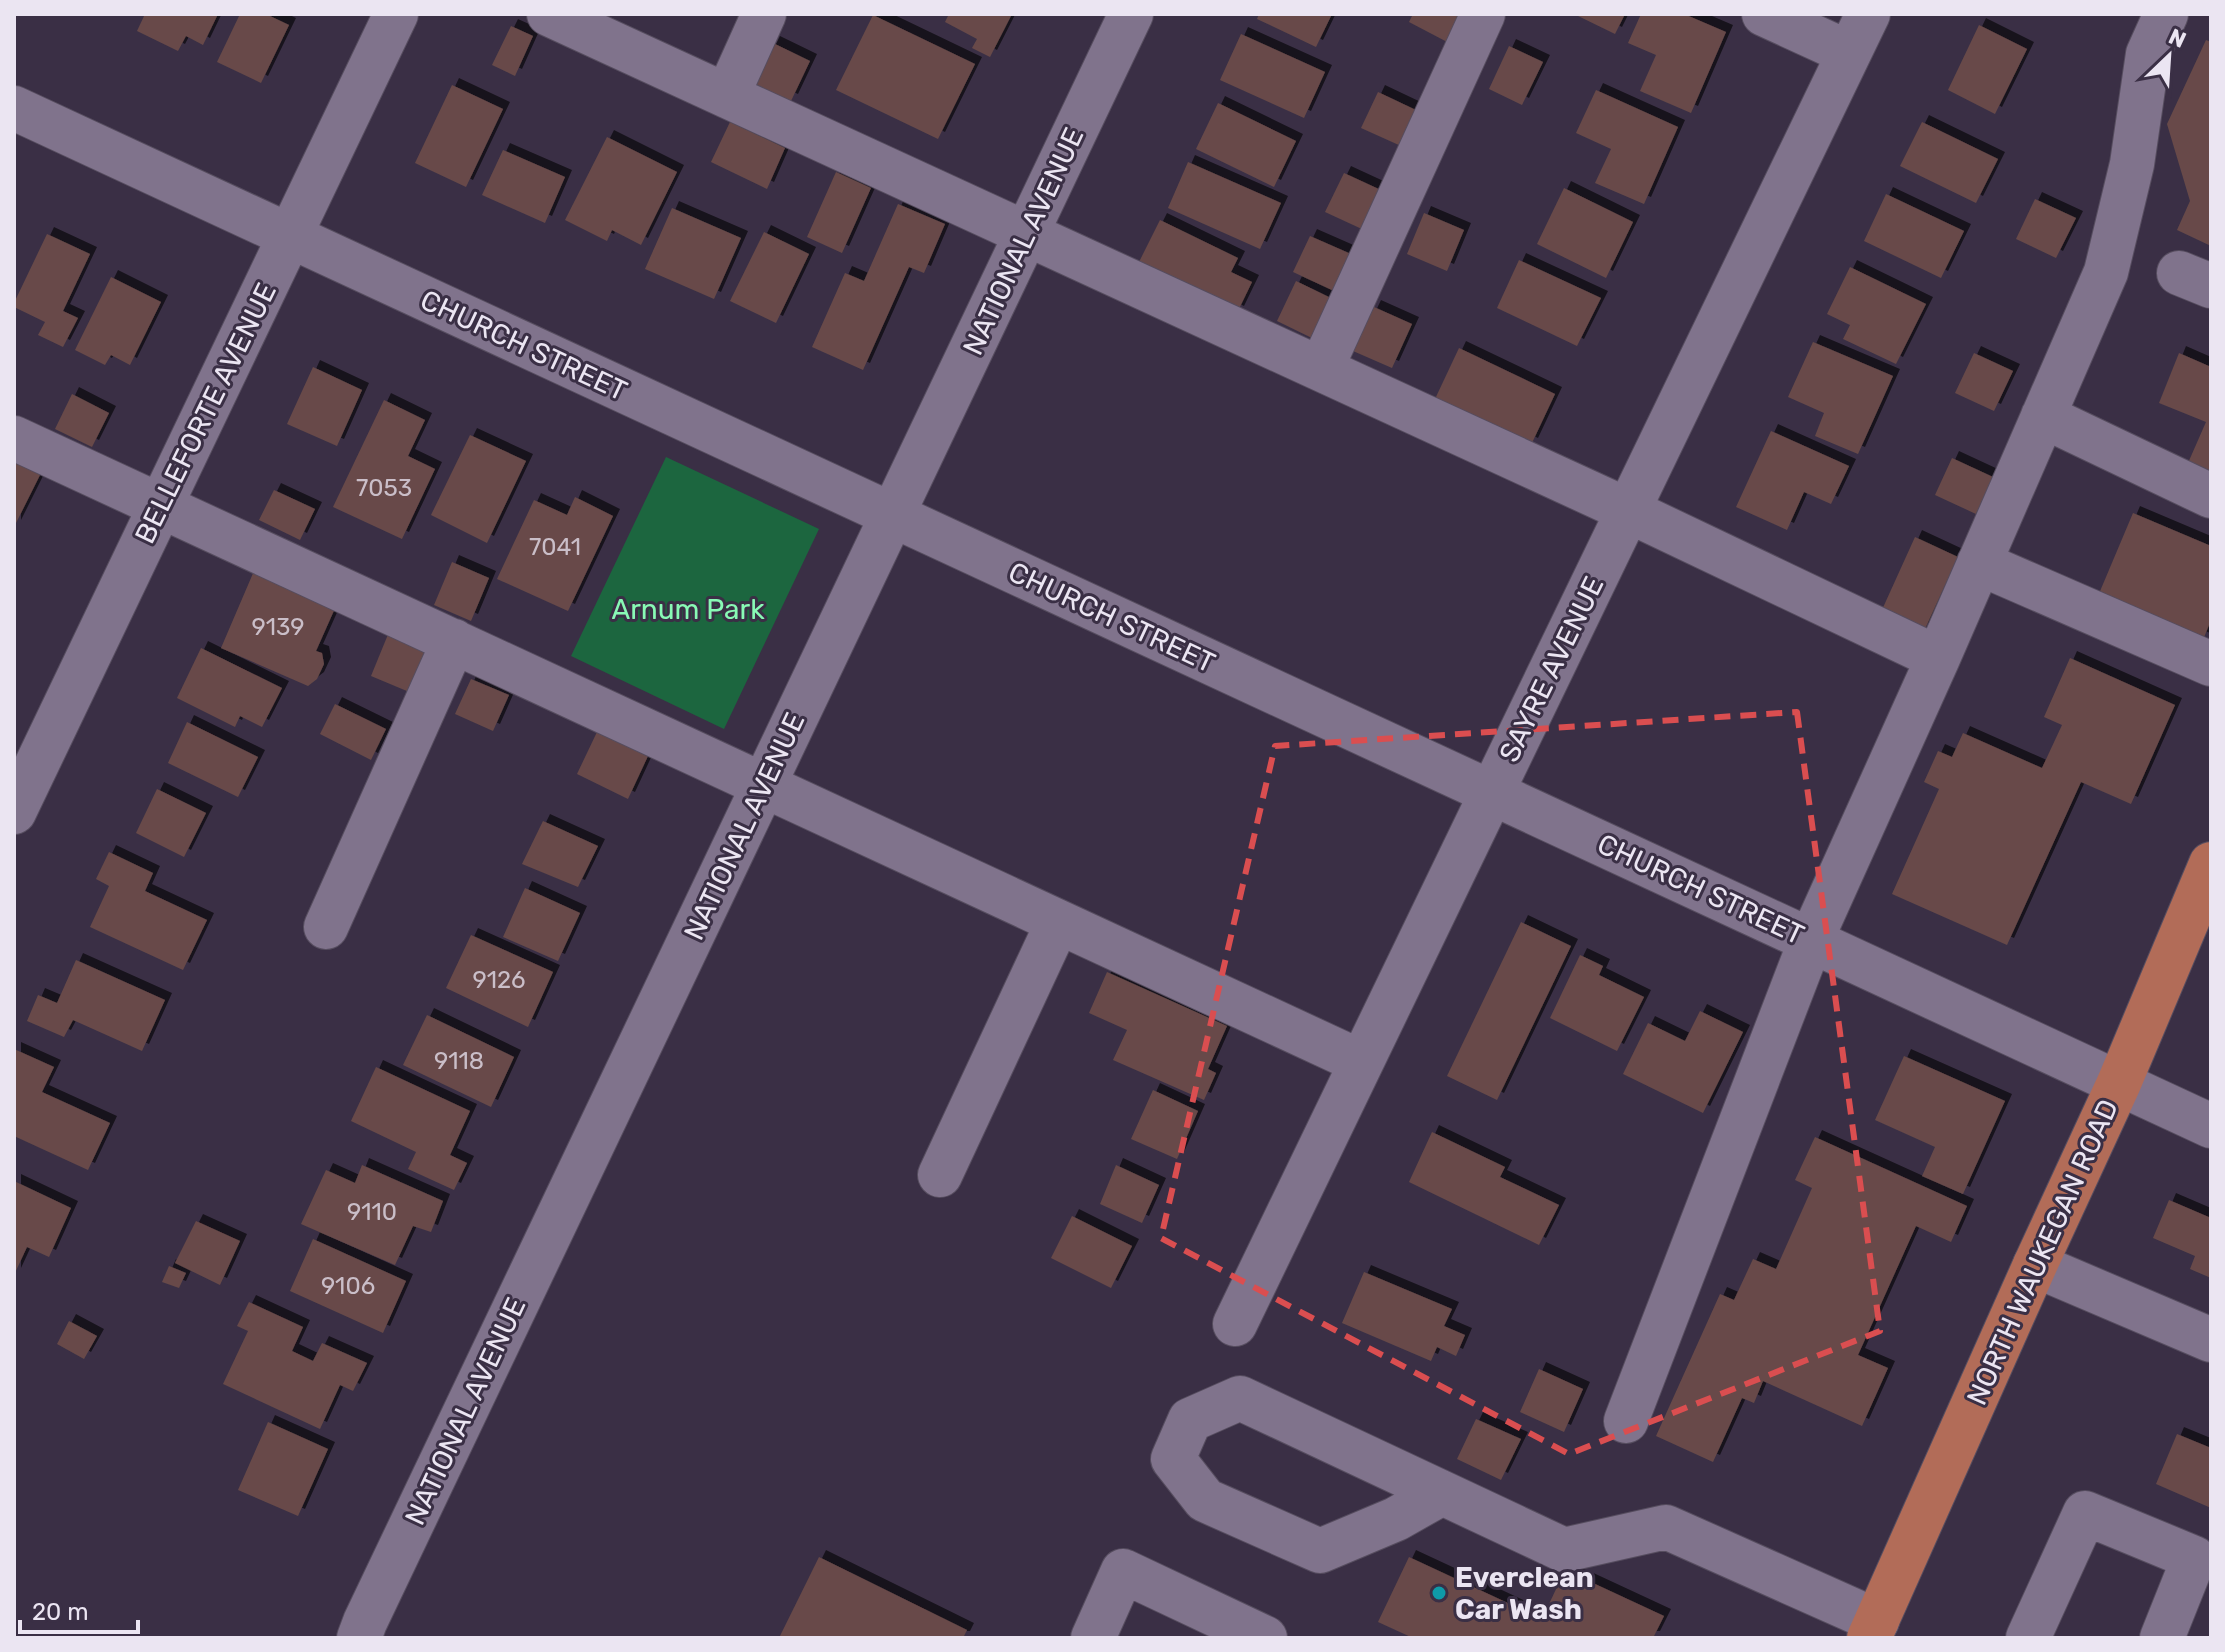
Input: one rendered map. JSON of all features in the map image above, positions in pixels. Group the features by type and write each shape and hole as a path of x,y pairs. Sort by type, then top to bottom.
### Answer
{"main road":[{"name":"NORTH WAUKEGAN ROAD","path":"1873,1630 2119,1083 2211,864"}],"street":[{"name":"BELLEFORTE AVENUE","path":"14,812 396,14"},
{"path":"549,14 1627,510 1938,658"},
{"path":"727,96 764,14"},
{"name":"NATIONAL AVENUE","path":"359,1638 1131,14"},
{"path":"1321,369 1483,14"},
{"path":"1764,14 1849,53"},
{"name":"SAYRE AVENUE","path":"1235,1324 1868,14"},
{"path":"1626,1421 1811,940 2106,272 2132,164 2148,54 2166,14"},
{"name":"CHURCH STREET","path":"14,108 2211,1126"},
{"path":"2043,416 2211,496"},
{"path":"14,438 1361,1062"},
{"path":"1979,563 2211,664"},
{"path":"326,927 454,641"},
{"path":"940,1175 1058,922"},
{"path":"2035,1265 2211,1340"},
{"path":"1442,1493 1396,1519 1320,1551 1205,1500 1173,1459 1190,1420 1240,1398 1564,1550 1666,1527 1873,1630"},
{"path":"2028,1638 2085,1513 2194,1558 2162,1638"},
{"path":"1093,1638 1123,1571 1239,1633"}],"highlighted area":[{"path":"1797,712 1880,1331 1569,1454 1161,1238 1275,746"}],"green space":[{"name":"Arnum Park","path":"666,457 819,529 724,729 571,656"}],"building":[{"path":"145,14 218,14 203,45 186,36 178,51 137,31"},
{"path":"240,14 271,14 289,25 261,83 217,62"},
{"path":"949,14 1012,14 990,57 972,48 977,39 945,22"},
{"path":"1259,14 1332,14 1316,47 1257,19"},
{"path":"1413,14 1467,14 1451,44 1409,22"},
{"path":"1574,14 1625,14 1615,34"},
{"path":"1641,14 1684,14 1726,32 1691,113 1640,91 1656,55 1628,43"},
{"path":"873,15 975,64 938,139 836,90"},
{"path":"1979,25 2027,49 1995,114 1948,90"},
{"path":"511,26 533,36 515,76 492,65"},
{"path":"1241,34 1325,72 1304,118 1220,80"},
{"path":"2206,40 2211,42 2211,246 2177,230 2190,201 2167,124"},
{"path":"773,43 810,61 791,101 753,84"},
{"path":"1509,46 1543,62 1522,105 1489,89"},
{"path":"452,85 503,109 466,187 415,163"},
{"path":"1596,90 1678,127 1644,204 1595,183 1611,149 1576,133"},
{"path":"1378,92 1418,111 1401,146 1361,128"},
{"path":"1218,103 1296,141 1274,187 1196,149"},
{"path":"730,122 785,148 767,189 711,162"},
{"path":"1922,122 1998,159 1976,203 1900,166"},
{"path":"607,137 677,172 641,245 612,230 607,241 565,220"},
{"path":"503,150 565,177 545,223 482,195"},
{"path":"1188,162 1281,203 1260,249 1168,208"},
{"path":"836,172 871,188 842,253 807,237"},
{"path":"1344,173 1383,191 1364,230 1325,212"},
{"path":"1564,188 1633,222 1606,278 1537,244"},
{"path":"1886,194 1964,231 1941,278 1864,241"},
{"path":"2035,199 2076,218 2056,258 2016,239"},
{"path":"898,204 945,224 924,273 909,267 863,370 812,347 845,273 864,281"},
{"path":"672,208 741,238 714,299 645,269"},
{"path":"1424,213 1464,230 1447,271 1407,254"},
{"path":"1160,220 1238,258 1231,272 1252,282 1237,313 1138,264"},
{"path":"764,232 809,254 776,323 730,301"},
{"path":"47,234 90,254 63,311 78,318 63,347 38,335 45,322 14,307"},
{"path":"1310,236 1351,254 1334,291 1293,272"},
{"path":"1519,260 1601,298 1577,346 1497,308"},
{"path":"1850,267 1926,304 1896,364 1843,339 1850,325 1827,314"},
{"path":"111,277 161,302 130,365 111,355 105,365 75,350"},
{"path":"1296,281 1333,299 1314,339 1277,321"},
{"path":"1374,307 1412,324 1392,368 1353,351"},
{"path":"1813,342 1893,376 1858,454 1815,436 1824,413 1788,397"},
{"path":"1459,348 1555,394 1531,445 1435,399"},
{"path":"1974,353 2013,371 1994,411 1955,393"},
{"path":"2179,353 2211,367 2211,473 2188,463 2206,422 2159,403"},
{"path":"313,367 362,390 337,446 287,424"},
{"path":"72,394 109,413 92,447 55,429"},
{"path":"384,400 425,420 408,456 435,469 402,539 333,507"},
{"path":"1771,431 1849,466 1831,504 1804,492 1787,530 1736,507"},
{"path":"470,435 526,461 487,543 431,515"},
{"path":"1952,458 1993,477 1976,514 1935,495"},
{"path":"14,460 41,473 14,527"},
{"path":"274,490 315,509 300,540 259,520"},
{"path":"575,497 613,516 568,611 497,579 534,500 567,515"},
{"path":"2133,513 2211,546 2211,620 2203,640 2098,596"},
{"path":"1915,537 1958,557 1924,631 1881,612"},
{"path":"452,562 489,578 471,621 434,605"},
{"path":"254,571 336,606 316,651 322,653 324,664 317,679 308,686 221,648"},
{"path":"389,632 432,651 414,694 371,676"},
{"path":"201,648 282,688 262,727 240,716 235,727 177,698"},
{"path":"2070,658 2175,705 2131,804 2081,782 2007,945 1892,894 1939,789 1924,782 1938,751 1952,757 1963,733 2042,768 2062,725 2044,717"},
{"path":"471,679 509,695 493,731 455,714"},
{"path":"335,704 386,729 371,760 320,734"},
{"path":"187,722 258,757 238,797 168,763"},
{"path":"597,732 648,756 628,799 577,774"},
{"path":"157,789 206,813 184,857 136,833"},
{"path":"543,821 598,846 578,887 522,864"},
{"path":"109,852 153,873 145,891 207,920 183,970 90,927 109,886 96,879"},
{"path":"525,888 580,913 558,961 503,937"},
{"path":"1521,922 1571,946 1497,1100 1447,1076"},
{"path":"471,935 553,972 528,1027 446,988"},
{"path":"1580,955 1603,966 1599,975 1644,997 1617,1051 1550,1018"},
{"path":"76,960 165,1000 142,1051 73,1020 64,1037 27,1021 38,995 57,1003"},
{"path":"1107,972 1227,1026 1208,1069 1216,1073 1204,1100 1113,1060 1127,1030 1089,1013"},
{"path":"1700,1011 1743,1032 1703,1113 1623,1074 1648,1023 1685,1041"},
{"path":"427,1015 514,1057 491,1107 403,1065"},
{"path":"14,1049 54,1067 42,1092 110,1123 88,1170 14,1136"},
{"path":"1904,1056 2005,1101 1963,1194 1922,1176 1935,1147 1875,1120"},
{"path":"376,1067 470,1111 450,1155 467,1163 454,1190 408,1169 416,1152 351,1121"},
{"path":"1153,1090 1198,1111 1177,1159 1131,1139"},
{"path":"1432,1132 1505,1167 1500,1177 1559,1205 1539,1245 1409,1182"},
{"path":"1815,1137 1967,1206 1951,1242 1916,1226 1858,1355 1888,1368 1862,1426 1763,1381 1754,1403 1742,1398 1713,1462 1656,1436 1720,1294 1734,1300 1753,1259 1776,1269 1812,1188 1795,1180"},
{"path":"362,1165 443,1201 431,1232 413,1226 395,1265 301,1224 326,1170 355,1183"},
{"path":"1116,1165 1159,1185 1142,1223 1100,1204"},
{"path":"14,1181 71,1208 49,1257 27,1247 14,1275"},
{"path":"2169,1200 2211,1218 2211,1278 2190,1269 2195,1256 2153,1238"},
{"path":"1072,1216 1132,1246 1111,1288 1051,1258"},
{"path":"196,1221 240,1241 220,1285 175,1263"},
{"path":"313,1239 406,1281 383,1333 290,1291"},
{"path":"169,1266 186,1273 179,1288 162,1282"},
{"path":"1364,1272 1452,1309 1444,1326 1465,1335 1456,1356 1437,1347 1431,1361 1342,1323"},
{"path":"249,1302 303,1327 292,1351 313,1361 322,1343 367,1363 353,1391 340,1385 320,1429 223,1384 248,1331 237,1326"},
{"path":"69,1321 97,1336 84,1359 57,1344"},
{"path":"1539,1369 1583,1389 1564,1432 1520,1412"},
{"path":"1476,1419 1521,1439 1501,1480 1457,1459"},
{"path":"268,1422 328,1449 298,1516 238,1490"},
{"path":"2177,1434 2211,1448 2211,1508 2156,1484"},
{"path":"819,1557 967,1630 963,1638 779,1638"},
{"name":"Everclean Car Wash","path":"1409,1557 1542,1619 1565,1570 1664,1616 1653,1638 1413,1638 1378,1622"}],"place":[{"name":"Everclean Car Wash","path":"1439,1593"}]}
